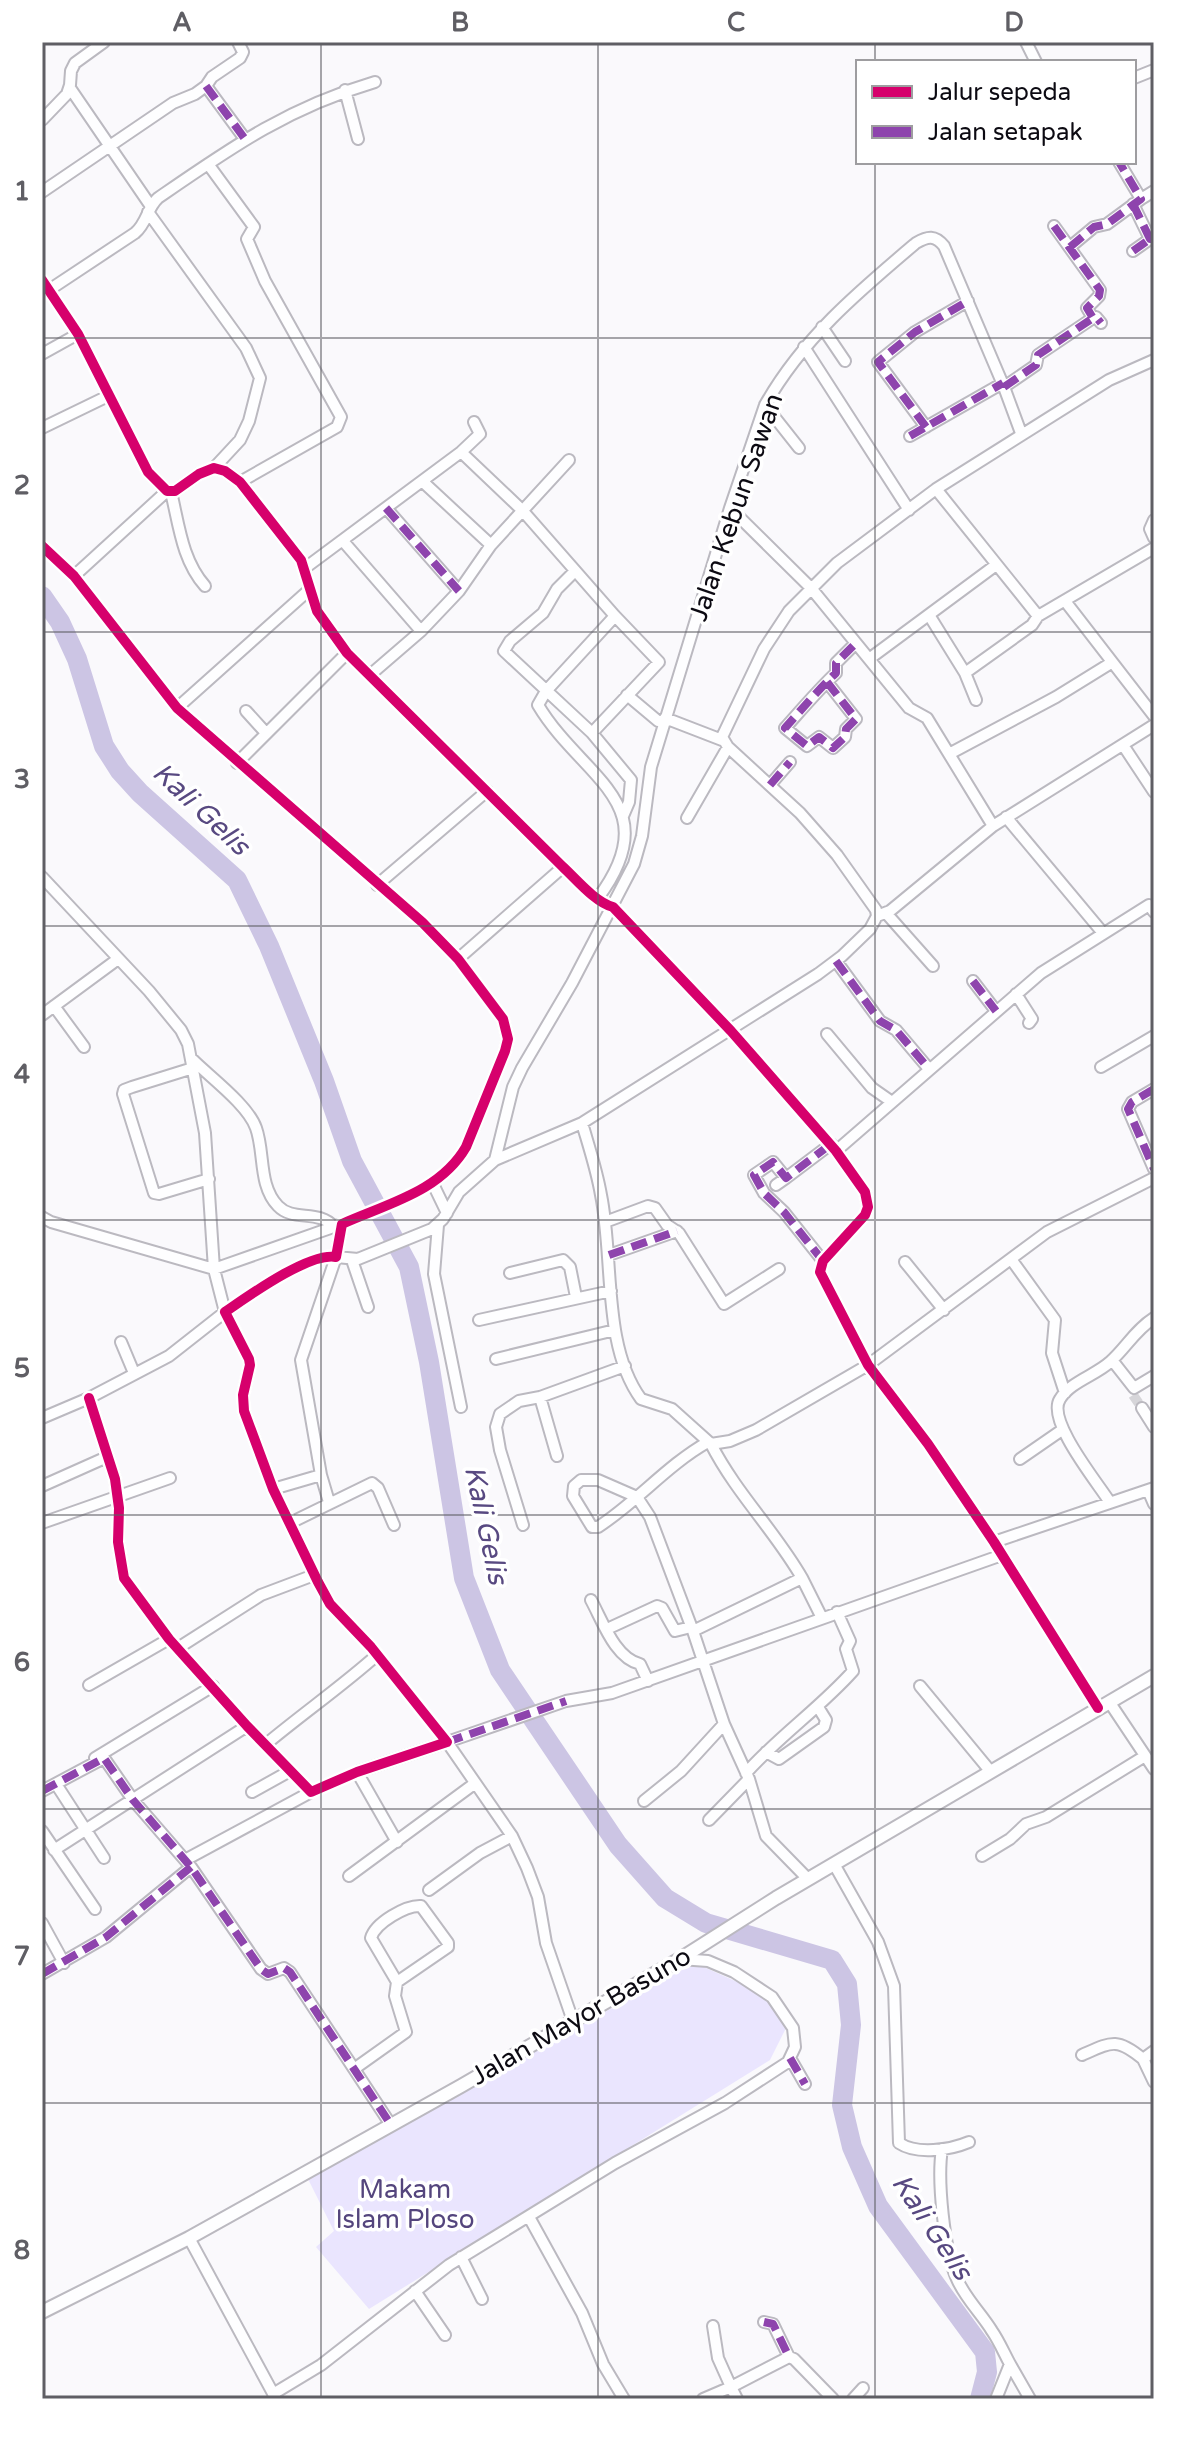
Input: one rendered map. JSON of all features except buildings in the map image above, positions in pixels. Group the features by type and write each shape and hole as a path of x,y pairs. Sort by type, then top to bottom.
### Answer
{"main road":[{"name":"Jalan Mayor Basuno","path":"42,2312 189,2238 573,2021 1154,1676"}],"street":[{"path":"42,120 70,88 70,75 75,63 104,42"},
{"path":"42,192 173,103 206,86 212,77 240,58 243,52 238,42"},
{"path":"1026,42 1035,60"},
{"path":"49,290 135,233 143,225 149,208 245,139 301,107 375,82"},
{"path":"206,86 245,139"},
{"path":"70,88 246,348 260,378 249,421 240,440 214,468 169,492 74,576"},
{"path":"345,90 358,139"},
{"path":"208,164 254,227 247,239 265,281 341,417 337,427 240,482"},
{"path":"1120,164 1152,239 1133,251"},
{"path":"1070,247 1094,227 1107,224 1154,191"},
{"path":"910,436 1036,365 1038,355 1097,321 1088,306 1099,296 1100,290 1054,226"},
{"name":"Jalan Kebun Sawan","path":"605,903 639,850 659,718 765,405 804,347 847,301 916,243 935,238 944,246 1021,433"},
{"path":"42,280 78,334 148,472 169,492 187,559 193,573 205,586"},
{"path":"926,427 878,362 915,332 968,301"},
{"path":"822,327 845,361"},
{"path":"42,354 78,334"},
{"path":"804,347 909,510"},
{"path":"687,818 725,743 722,734 770,637 811,588 845,556 936,489 1109,380 1154,360"},
{"path":"42,428 108,396"},
{"path":"765,405 799,448"},
{"path":"305,568 461,452 480,434 474,422"},
{"path":"461,452 525,514 659,662 592,733"},
{"path":"370,675 421,631 459,591 491,545 525,514 569,460"},
{"path":"214,468 225,471 240,482 295,552 305,568 309,590 322,620 347,653 563,867 605,903 731,1031 834,1148 865,1192 868,1207 865,1215 823,1261 820,1272 868,1365 928,1444 1104,1705 1154,1769"},
{"path":"422,481 491,545"},
{"path":"936,489 1038,616"},
{"path":"386,508 459,591"},
{"path":"730,508 811,588 909,708 927,718 993,826"},
{"path":"1154,520 1150,529 1154,538"},
{"path":"343,541 421,631"},
{"path":"42,546 74,576 177,708 431,930 458,959 503,1019 508,1039 466,1147 433,1184 341,1224 214,1269 42,1217"},
{"path":"965,673 1032,625 1038,616 1154,548"},
{"path":"869,659 996,565"},
{"path":"575,571 557,589 543,613 510,641 504,651 592,733 631,780 629,802 623,816"},
{"path":"177,708 309,590"},
{"path":"1065,601 1154,716"},
{"path":"929,615 965,673 976,700"},
{"path":"495,1160 513,1087 572,983 622,857 627,831 623,816 604,786 539,708 539,699 615,616"},
{"path":"827,682 856,719 846,729 845,737 833,748 819,737 807,746 785,728 827,682 838,671 836,663 856,643"},
{"path":"237,763 347,653"},
{"path":"949,754 1056,697 1111,663"},
{"path":"627,695 659,718 725,743 800,813 837,855 881,915 933,966"},
{"path":"246,711 266,733"},
{"path":"42,1418 89,1398 169,1356 225,1312 269,1282 297,1268 322,1257 352,1260 435,1227 459,1192 495,1160 582,1123 731,1031 836,961 881,915 993,826 1154,725"},
{"path":"1123,745 1154,792"},
{"path":"770,785 790,762"},
{"path":"377,885 487,791"},
{"path":"1006,817 1103,933"},
{"path":"458,959 563,867"},
{"path":"42,877 149,991 181,1030 193,1064 194,1084 205,1133 214,1269 225,1312 249,1359 243,1395 244,1411 273,1489 330,1604 377,1655 447,1742 512,1836 538,1897 546,1943 573,2021"},
{"path":"776,1185 834,1148 892,1102 1041,973 1152,906"},
{"path":"42,1015 118,959"},
{"path":"836,961 880,1021 896,1030 929,1069"},
{"path":"973,981 996,1011"},
{"path":"1016,994 1031,1016 1029,1023"},
{"path":"54,1006 84,1047"},
{"path":"827,1034 872,1088 892,1102"},
{"path":"1101,1067 1154,1036"},
{"path":"193,1064 124,1090 123,1094 154,1193 209,1179"},
{"path":"193,1064 247,1112 256,1125 265,1181 277,1205 287,1212 341,1224"},
{"path":"1154,1089 1132,1102 1128,1109 1154,1169"},
{"path":"582,1123 601,1195 615,1330 625,1366 641,1399 672,1409 710,1443 722,1466 787,1552 822,1618"},
{"path":"786,1178 769,1157 754,1175 764,1193 784,1212 823,1261"},
{"path":"808,1879 766,1836 748,1776 735,1754 650,1517 637,1497 593,1478 581,1480 573,1491 581,1510 595,1528 637,1497 666,1471 710,1443 730,1441 756,1430 868,1365 1047,1232 1154,1178"},
{"path":"433,1184 447,1213"},
{"path":"605,1222 648,1206 655,1208 667,1225 677,1231 724,1304 779,1269"},
{"path":"329,1502 321,1475 301,1360 336,1257 341,1224"},
{"path":"435,1227 434,1274 461,1407"},
{"path":"609,1255 677,1231"},
{"path":"1011,1259 1055,1320 1052,1353 1065,1393"},
{"path":"352,1260 368,1307"},
{"path":"510,1273 563,1260 570,1267 576,1297"},
{"path":"905,1262 944,1310"},
{"path":"479,1320 611,1291"},
{"path":"1109,1501 1062,1430 1056,1408 1065,1393 1112,1360 1139,1329 1154,1318"},
{"path":"496,1359 615,1330"},
{"path":"121,1342 134,1373"},
{"path":"1112,1360 1134,1392 1154,1376"},
{"path":"523,1525 500,1450 496,1427 500,1414 519,1401 540,1397 625,1366"},
{"path":"540,1397 557,1456"},
{"path":"89,1398 117,1495 118,1542 124,1578 169,1639 311,1792"},
{"path":"1142,1408 1154,1427"},
{"path":"1020,1459 1062,1430"},
{"path":"42,1486 107,1457"},
{"path":"273,1489 321,1475"},
{"path":"42,1523 170,1478"},
{"path":"290,1523 374,1483 394,1525"},
{"path":"994,1542 1151,1489 1154,1504"},
{"path":"42,1974 106,1937 188,1863 311,1792 357,1772 494,1724 566,1701 612,1693 1002,1555"},
{"path":"178,1648 261,1595 314,1575"},
{"path":"607,1629 657,1606 662,1608 675,1631 692,1629 802,1578"},
{"path":"591,1600 622,1655 632,1663 640,1664 648,1681"},
{"path":"709,1820 766,1752 818,1707 854,1670 846,1649 850,1641 837,1612"},
{"path":"89,1685 169,1639"},
{"path":"265,1745 312,1705 340,1688 377,1655"},
{"path":"42,1789 213,1686"},
{"path":"920,1686 991,1772"},
{"path":"766,1752 779,1759 824,1727 826,1720 818,1707"},
{"path":"644,1801 681,1771 724,1724"},
{"path":"54,1850 247,1726"},
{"path":"982,1856 1010,1839 1026,1824 1046,1817 1145,1756"},
{"path":"42,1789 104,1758 133,1800 188,1863 261,1969 268,1974 284,1968 290,1972 391,2125"},
{"path":"252,1792 290,1771"},
{"path":"357,1772 397,1842"},
{"path":"56,1784 104,1858"},
{"path":"349,1876 474,1784"},
{"path":"42,1831 95,1909"},
{"path":"429,1890 480,1853 512,1836"},
{"path":"834,1864 878,1942 894,1986 899,2143 914,2148 953,2149 969,2142"},
{"path":"354,2069 406,2032 395,1996 397,1982 371,1934 408,1908 421,1906 448,1947 397,1982"},
{"path":"42,1923 64,1963"},
{"path":"189,2238 275,2397 461,2257 615,2163 725,2103 790,2058 795,2047 793,2028 772,1997 734,1972 708,1961 683,1956"},
{"path":"1082,2055 1108,2043 1120,2043 1143,2059 1154,2082"},
{"path":"1143,2059 1154,2051"},
{"path":"790,2058 805,2084"},
{"path":"942,2149 942,2197 956,2278 991,2330 1030,2399"},
{"path":"529,2217 582,2313 603,2364 624,2399"},
{"path":"461,2257 482,2299"},
{"path":"415,2291 445,2335"},
{"path":"764,2322 773,2324 789,2357 833,2399"},
{"path":"713,2326 718,2358 737,2399"},
{"path":"703,2399 789,2357"},
{"path":"996,2399 1010,2364"},
{"path":"853,2399 863,2388"}],"green space":[{"name":"Makam Islam Ploso","path":"695,1963 764,1994 788,2024 770,2060 369,2309 316,2247 334,2231 308,2179 476,2082"}],"waterway":[{"name":"Kali Gelis","path":"42,596 60,622 77,659 104,746 120,771 140,793 237,880 269,946 324,1081 352,1161 409,1267 429,1362 464,1578 500,1670 618,1845 665,1898 706,1923 832,1960 847,1984 851,2025 842,2105 852,2147 878,2206 985,2352 987,2372 980,2399"}],"tunnel":[{"path":"1133,1395 1142,1408"}],"marked path":[{"path":"206,86 245,139"},
{"path":"1070,247 1094,227 1107,224 1141,199 1120,164"},
{"path":"1133,204 1150,239 1154,239"},
{"path":"1054,226 1100,290 1099,296 1087,308 1093,318 1096,317 1101,323"},
{"path":"1133,251 1150,239"},
{"path":"926,427 878,362 915,332 968,301"},
{"path":"1004,387 1036,365 1038,355 1093,318"},
{"path":"910,436 1003,383"},
{"path":"386,508 459,591"},
{"path":"827,682 856,719 846,729 845,737 833,748 819,737 807,746 785,728 816,693 829,679 836,673 836,663 856,643"},
{"path":"770,785 790,762"},
{"path":"836,961 880,1021 896,1030 929,1069"},
{"path":"973,981 996,1011"},
{"path":"1154,1089 1132,1102 1128,1109 1154,1169"},
{"path":"823,1261 784,1212 764,1193 754,1175 773,1162 786,1178 831,1144"},
{"path":"609,1255 677,1231"},
{"path":"447,1742 566,1701"},
{"path":"42,1791 104,1758 133,1800 191,1867 261,1969 268,1974 284,1968 290,1972 391,2125"},
{"path":"42,1974 106,1937 191,1867"},
{"path":"790,2058 805,2084"},
{"path":"764,2322 773,2324 789,2357"}],"cycle path":[{"path":"42,280 78,334 148,472 167,491 175,491 199,474 214,468 225,471 240,482 301,560 317,611 347,653 580,884 613,907 731,1031 836,1151 865,1192 868,1207 865,1215 823,1261 820,1272 868,1365 928,1444 994,1542 1098,1708"},
{"path":"42,546 74,576 177,708 422,922 458,959 503,1019 508,1039 505,1051 466,1147 455,1162 442,1175 411,1195 342,1224 336,1257 324,1257 295,1268 225,1312 249,1359 243,1395 244,1411 273,1489 318,1582 330,1604 371,1647 447,1742 357,1772 311,1792 169,1639 124,1578 118,1542 119,1508 115,1479 89,1398"}]}
